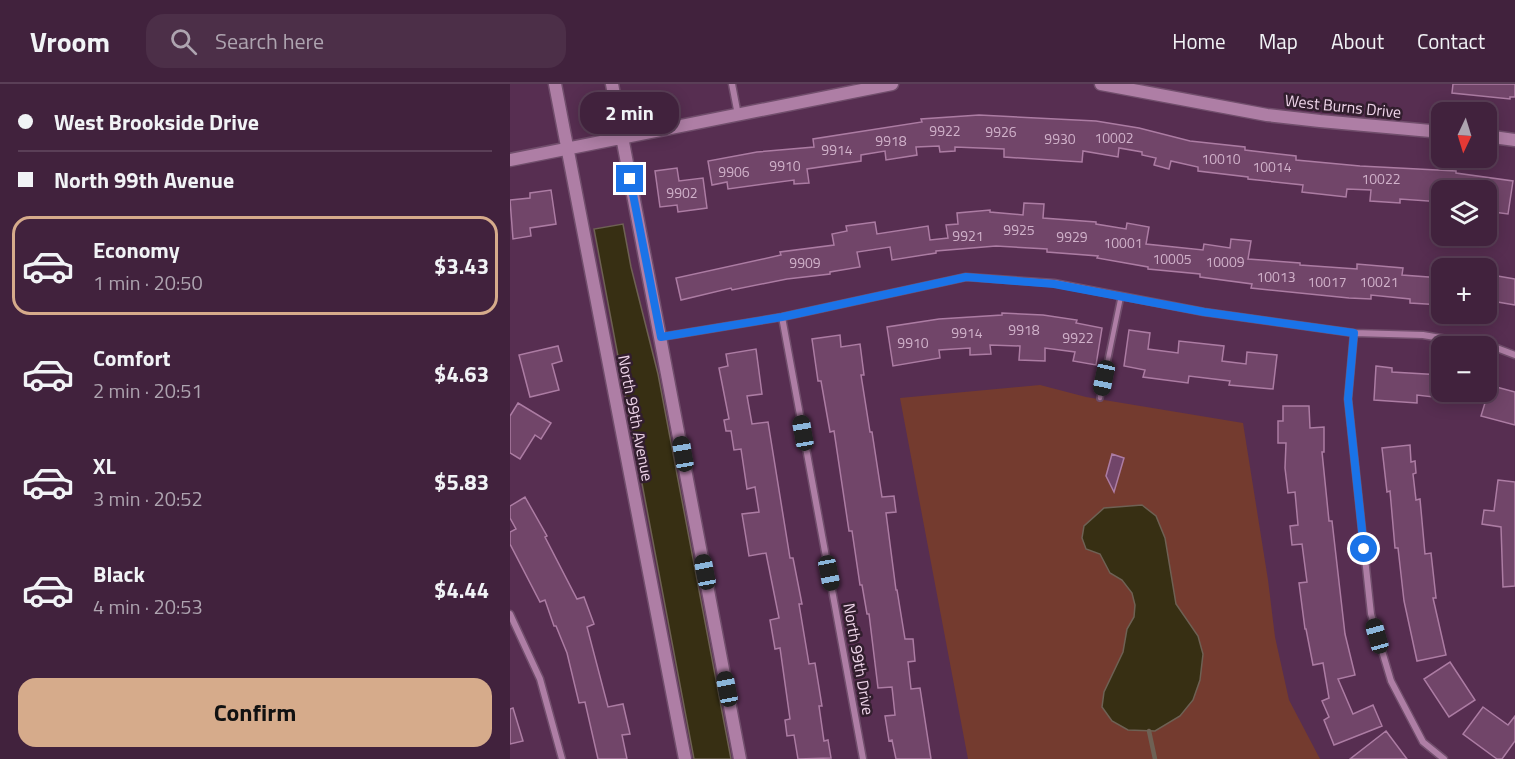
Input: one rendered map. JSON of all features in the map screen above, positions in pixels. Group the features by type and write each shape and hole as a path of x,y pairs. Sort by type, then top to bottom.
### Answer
{"main road":[{"name":"North 99th Avenue","path":"555,84 685,759"},
{"path":"612,84 740,759"},
{"path":"510,160 892,84"},
{"name":"West Burns Drive","path":"1101,84 1267,115 1431,131"},
{"path":"1497,138 1515,140"}],"street":[{"path":"732,84 738,115"},
{"path":"661,337 782,317 966,277 1054,284 1204,312 1354,333 1423,334 1494,347 1515,356"},
{"name":"North 99th Drive","path":"782,317 863,759"},
{"path":"1354,333 1348,399 1371,614 1391,681 1423,742 1444,759"},
{"path":"510,615 540,679 562,759"}],"lane":[{"path":"1100,398 1121,296"}],"shaded area":[{"path":"623,224 631,267 658,374 731,759 694,759 594,229"},
{"path":"1040,385 1086,397 1243,423 1275,637 1289,700 1320,759 968,759 900,398"},
{"path":"1142,505 1156,516 1165,538 1176,604 1198,636 1203,654 1200,680 1193,700 1180,716 1155,731 1128,730 1112,721 1102,707 1104,692 1123,652 1127,629 1134,617 1135,605 1132,593 1122,580 1110,573 1100,554 1086,549 1082,538 1084,526 1104,508"}],"building":[{"path":"1453,84 1515,84 1515,97 1510,97 1510,99 1452,93"},
{"path":"979,115 1096,121 1139,128 1190,141 1296,156 1296,160 1456,171 1456,173 1513,181 1508,214 1497,212 1497,180 1431,180 1431,201 1400,199 1400,203 1370,201 1371,190 1347,189 1346,197 1302,192 1303,185 1198,171 1198,167 1171,161 1169,169 1154,165 1156,158 1142,155 1142,152 1119,148 1118,157 1083,151 1082,162 1004,157 1004,149 955,147 955,151 940,152 939,146 916,147 917,155 886,160 885,151 861,155 861,161 807,169 809,183 794,184 794,180 728,189 727,182 712,185 708,161 757,152 814,147 813,139 922,122 921,119"},
{"path":"677,168 679,181 703,178 707,208 678,212 677,205 660,207 655,171"},
{"path":"551,190 556,224 530,228 531,236 513,239 510,200 530,198 530,193"},
{"path":"1024,203 1044,204 1043,218 1096,222 1096,224 1126,229 1127,223 1149,227 1146,244 1203,250 1204,244 1230,248 1231,239 1251,241 1248,259 1357,269 1357,264 1403,268 1402,275 1431,277 1431,304 1410,303 1410,299 1371,295 1371,299 1349,298 1251,288 1252,284 1200,277 1200,274 1148,269 1148,267 1097,258 1098,256 1047,252 1047,249 996,246 936,251 936,253 892,260 890,247 857,252 860,267 732,290 731,288 681,300 676,278 781,255 780,252 834,245 832,234 847,231 846,226 875,222 877,234 928,226 930,240 948,238 946,225 958,224 957,213 990,210 990,212 1023,215"},
{"path":"1497,276 1515,279 1515,305 1497,302"},
{"path":"1002,313 1043,315 1077,320 1076,323 1102,328 1096,365 1073,361 1075,352 1045,348 1045,361 1019,360 1020,346 990,345 991,354 970,355 970,348 939,350 940,358 893,366 887,327 939,319 1002,315"},
{"path":"1129,330 1150,333 1148,349 1178,353 1179,341 1224,346 1222,361 1246,364 1247,352 1277,355 1273,389 1229,385 1230,381 1189,376 1188,383 1143,377 1145,370 1124,366"},
{"path":"840,335 841,347 860,344 864,375 861,375 882,497 894,496 896,512 886,513 896,590 905,639 913,639 915,661 908,662 911,689 920,688 931,759 896,759 892,740 889,741 885,716 895,715 892,687 878,688 869,614 867,614 862,585 860,585 852,531 849,531 834,431 830,432 821,381 818,381 812,339"},
{"path":"558,346 562,361 552,364 559,390 530,397 519,355"},
{"path":"756,349 762,394 747,396 752,424 768,422 790,558 793,558 802,604 799,604 809,664 815,663 822,706 819,706 824,741 828,740 831,758 798,759 794,735 787,736 785,720 790,719 780,648 775,649 770,620 779,618 766,553 749,556 742,514 759,512 755,487 747,489 741,449 734,450 731,431 726,431 724,420 729,419 719,368 728,366 726,354"},
{"path":"1376,366 1392,368 1392,372 1431,374 1431,397 1417,395 1417,403 1374,400"},
{"path":"1497,387 1515,392 1515,425 1481,416 1485,403 1477,402 1497,402"},
{"path":"518,403 551,423 541,439 535,435 520,459 510,453 510,416"},
{"path":"1283,406 1309,406 1310,428 1324,427 1324,452 1322,452 1329,521 1332,521 1345,634 1355,675 1338,679 1353,714 1373,705 1382,726 1334,745 1324,720 1329,717 1322,701 1329,698 1323,663 1313,665 1305,629 1299,583 1307,582 1302,544 1292,545 1290,526 1298,525 1295,492 1288,493 1285,468 1286,443 1278,443 1278,421 1283,421"},
{"path":"1410,445 1411,462 1415,461 1416,473 1413,474 1416,500 1420,499 1425,554 1431,553 1436,598 1433,598 1446,655 1417,661 1404,601 1398,548 1395,548 1390,491 1387,492 1382,448"},
{"path":"1112,454 1124,458 1114,492 1106,476"},
{"path":"1498,480 1515,482 1515,586 1503,587 1501,527 1482,524 1484,510 1494,511"},
{"path":"525,497 547,536 545,537 577,599 584,597 594,624 587,627 608,707 623,704 630,734 622,735 627,759 598,759 585,702 579,703 567,653 556,626 554,626 545,600 540,602 510,544 510,532 516,529 510,518 510,506"},
{"path":"1450,662 1475,700 1449,717 1424,679"},
{"path":"1483,707 1508,725 1515,716 1515,741 1502,759 1497,759 1463,734"},
{"path":"513,708 523,741 510,744 510,709"},
{"path":"1386,731 1407,759 1350,759"}],"waterway":[{"path":"1149,731 1155,759"}],"route":[{"path":"630,179 661,337 782,317 966,277 1054,284 1204,312 1354,333 1348,399 1364,549"}]}
